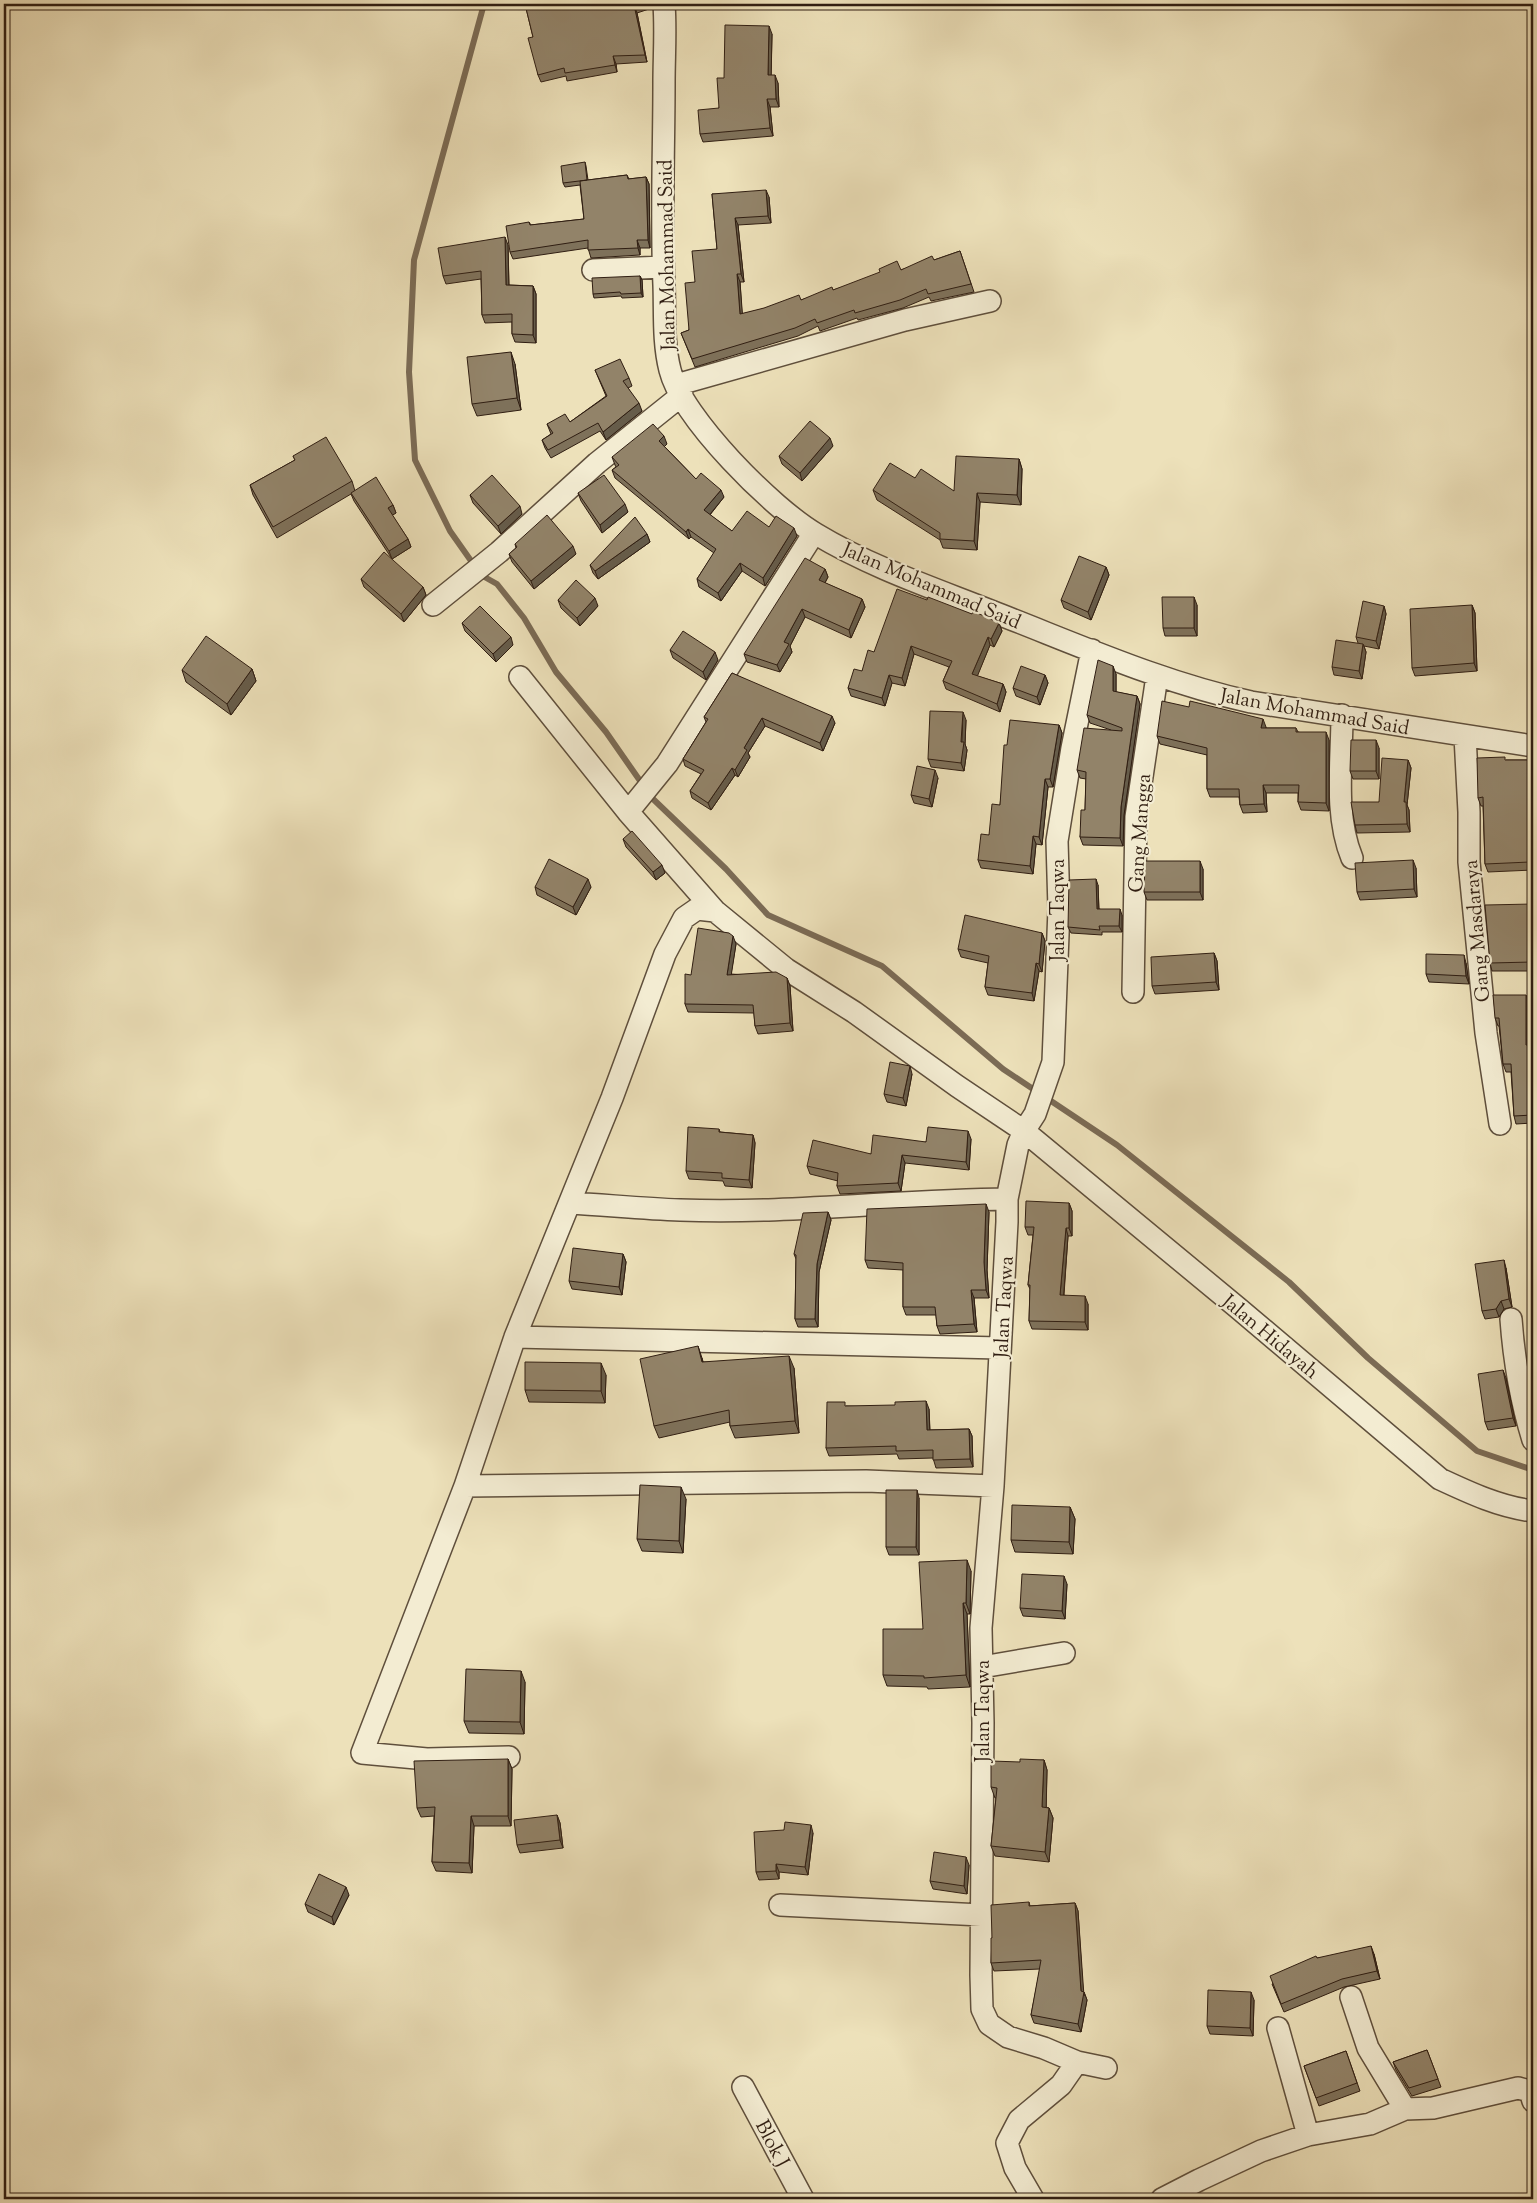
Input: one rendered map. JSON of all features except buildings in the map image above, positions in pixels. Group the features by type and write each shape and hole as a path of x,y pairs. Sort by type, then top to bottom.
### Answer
{"street":[{"name":"Jalan Mohammad Said","path":"664,4 663,268 667,351 670,370 679,390 709,436 784,510 814,533 881,568 1157,676 1209,693 1251,702 1533,746"},
{"path":"593,270 663,268"},
{"path":"433,605 498,552 679,390 904,320 990,301"},
{"path":"633,806 667,764 814,533"},
{"name":"Jalan Taqwa","path":"1092,650 1072,748 1057,841 1059,909 1053,1062 1048,1080 1018,1146 1007,1199 1008,1222 993,1486 981,1628 982,2009 989,2024 1008,2037 1044,2048 1077,2062 1106,2068"},
{"name":"Gang Mangga","path":"1133,992 1136,817 1157,676"},
{"name":"Jalan Hidayah","path":"520,677 633,806 714,911 786,969 1030,1123 1238,1308 1440,1479 1472,1494 1515,1509 1533,1510"},
{"path":"1342,715 1342,818 1346,843 1352,858"},
{"name":"Gang Masdaraya","path":"1465,736 1470,872 1486,1033 1500,1124"},
{"path":"509,1757 427,1759 362,1753 465,1486 515,1337 612,1098 665,954 684,918 698,909 714,911"},
{"path":"570,1203 701,1210 842,1207 945,1200 1007,1199"},
{"path":"1511,1319 1514,1353 1523,1406 1533,1440"},
{"path":"515,1337 1000,1348"},
{"path":"465,1486 866,1481 993,1486"},
{"path":"982,1667 1064,1654"},
{"path":"780,1905 982,1915"},
{"path":"1351,1997 1368,2048 1405,2109"},
{"path":"1278,2028 1308,2135"},
{"path":"1033,2199 1015,2168 1007,2143 1019,2120 1061,2085 1077,2062"},
{"name":"Blok J","path":"742,2087 803,2199"},
{"path":"1172,2197 1199,2180 1261,2151 1308,2135 1370,2124 1405,2109 1433,2108 1518,2088 1530,2091 1533,2101"}],"waterway":[{"path":"484,4 414,260 409,372 415,460 450,531 481,575 497,584 524,618 556,672 606,732 652,798 726,869 768,915 882,966 1003,1069 1117,1145 1289,1282 1368,1358 1477,1451 1533,1470"}]}
